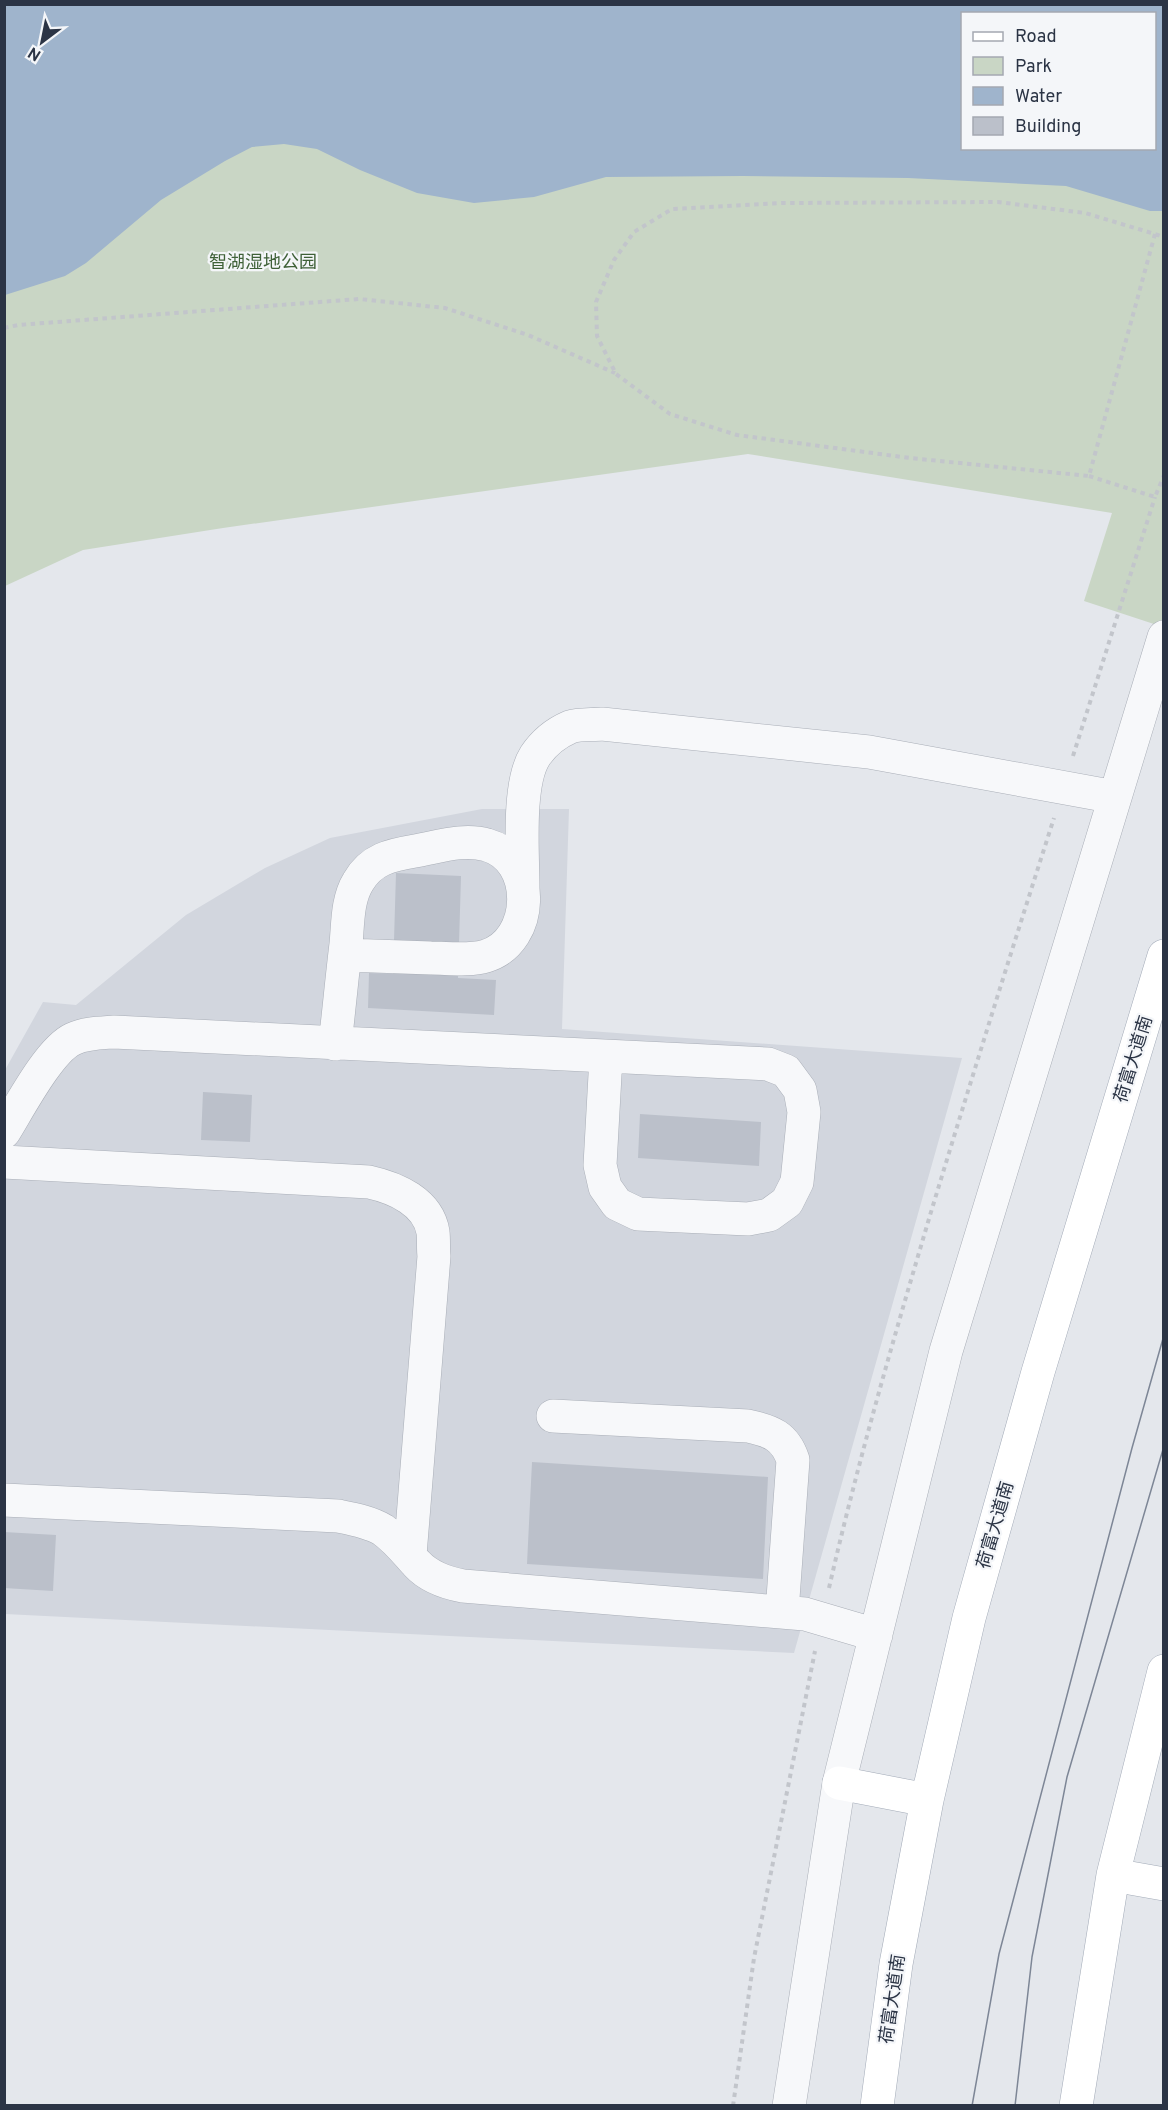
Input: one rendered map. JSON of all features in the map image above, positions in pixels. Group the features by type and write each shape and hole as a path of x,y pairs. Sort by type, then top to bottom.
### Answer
{"main road":[{"name":"荷富大道南","path":"877,2106 896,1964 927,1800 969,1618 1038,1372 1164,956"},
{"path":"1076,2106 1113,1875 1164,1671"},
{"path":"839,1783 927,1800"},
{"path":"1113,1875 1164,1884"}],"street":[{"path":"789,2106 839,1783 946,1351 1164,637"},
{"path":"345,955 458,959 485,956 501,949 516,933 524,913 523,809 526,781 534,757 551,738 572,726 602,724 869,752 1115,797"},
{"path":"335,1044 351,899 358,882 371,865 388,856 462,842 486,844 505,853 517,868 523,888"},
{"path":"4,1132 55,1053 71,1040 90,1034 114,1032 768,1064 786,1071 800,1090 804,1112 797,1182 787,1202 769,1215 748,1219 638,1214 617,1204 605,1187 600,1165 606,1057"},
{"path":"4,1162 369,1182 388,1186 409,1197 424,1211 433,1231 434,1256 410,1555"},
{"path":"553,1416 748,1426 766,1430 779,1437 788,1447 793,1460 782,1612"},
{"path":"4,1500 338,1516 359,1520 382,1529 410,1555 417,1565 444,1582 463,1586 805,1614 876,1635"}],"path":[{"path":"616,374 597,336 596,302 614,260 634,232 672,209 783,203 998,202 1085,213 1164,237"},
{"path":"1089,476 1155,234"},
{"path":"4,328 359,299 445,308 528,335 616,374 670,414 737,435 910,458 1089,476 1155,497"},
{"path":"733,2106 754,1958 805,1694 847,1507 890,1348 977,1061 1155,497 1164,475"}],"shaded area":[{"path":"482,809 569,809 562,1029 962,1058 794,1653 5,1614 5,1070 43,1002 76,1005 186,915 265,868 330,838"}],"green space":[{"name":"智湖湿地公园","path":"4,5 1163,5 1163,627 1084,601 1112,513 748,454 83,550 5,586"}],"water":[{"path":"5,4 1163,5 1163,211 1150,211 1066,186 908,178 743,176 606,177 534,197 474,203 417,193 360,170 317,149 284,144 252,147 225,161 161,200 86,263 65,276 5,295"}],"building":[{"path":"396,873 461,876 458,978 496,980 494,1015 368,1008 369,973 393,974"},
{"path":"203,1092 252,1095 250,1142 201,1140"},
{"path":"640,1114 761,1122 759,1166 638,1158"},
{"path":"532,1462 768,1477 763,1579 527,1564"},
{"path":"4,1532 56,1535 53,1591 4,1588"}],"tram line":[{"path":"972,2106 999,1954 1132,1448 1164,1335"},
{"path":"1015,2106 1032,1957 1067,1777 1164,1446"}]}
